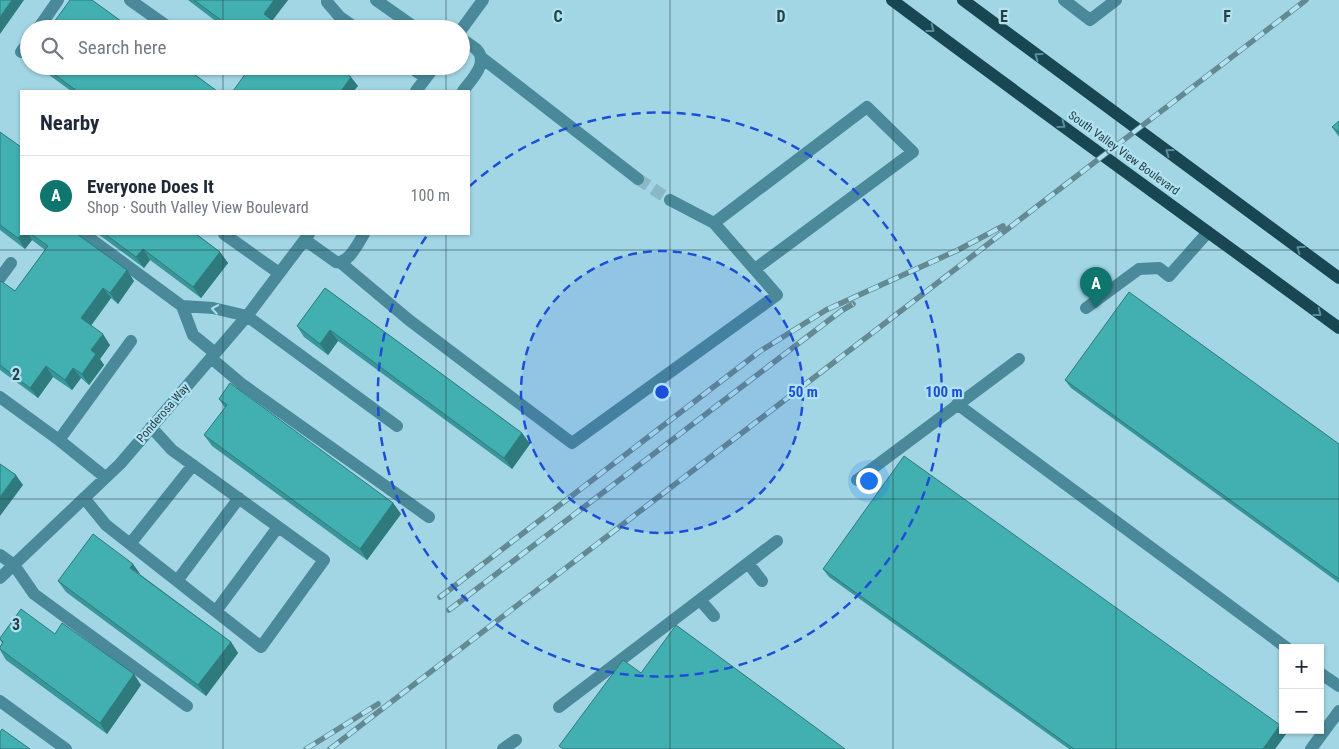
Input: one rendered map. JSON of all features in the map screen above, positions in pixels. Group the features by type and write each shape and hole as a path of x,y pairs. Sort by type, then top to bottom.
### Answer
{"main road":[{"name":"South Valley View Boulevard","path":"892,0 1339,328"},
{"path":"963,0 1339,278"}],"street":[{"path":"44,20 58,0"},
{"path":"130,0 158,20"},
{"path":"326,0 345,20"},
{"path":"376,0 405,20"},
{"path":"468,20 483,0"},
{"path":"1064,0 1090,20 1116,0"},
{"path":"470,45 477,50 482,58 638,179"},
{"path":"464,90 480,66 482,58"},
{"path":"422,75 426,78"},
{"path":"417,90 428,75"},
{"path":"714,224 867,107 914,152 755,269"},
{"path":"307,237 408,320 572,443 778,295 714,224 670,200"},
{"path":"1086,308 1139,269 1159,268 1170,276 1208,232"},
{"path":"85,235 182,306 193,334 243,385 429,517"},
{"path":"225,235 279,273"},
{"path":"341,263 347,259 363,235"},
{"name":"Ponderosa Way","path":"0,578 120,464 247,316 307,237"},
{"path":"0,278 11,263"},
{"path":"182,306 213,308 247,316 397,426"},
{"path":"60,440 131,341"},
{"path":"857,480 1019,359"},
{"path":"0,397 60,440 105,477"},
{"path":"957,404 1281,644"},
{"path":"84,498 106,525 261,646 324,560 172,450 151,428"},
{"path":"130,544 193,465"},
{"path":"177,581 239,498"},
{"path":"216,611 278,528"},
{"path":"559,707 777,542"},
{"path":"0,555 14,565 34,594 187,706"},
{"path":"748,563 762,581"},
{"path":"700,600 714,616"},
{"path":"1324,676 1339,686"},
{"path":"0,701 66,749"},
{"path":"1311,749 1339,711"},
{"path":"504,749 516,740"}],"building":[{"path":"0,0 12,0 0,17"},
{"path":"70,0 92,0 120,20 56,20"},
{"path":"194,0 274,0 264,14 272,20 221,20"},
{"path":"55,75 195,75 216,90 76,90"},
{"path":"245,75 348,75 351,77 342,90 234,90"},
{"path":"1339,121 1339,132 1332,127"},
{"path":"0,132 20,146 21,235 18,238 0,225"},
{"path":"32,235 78,235 127,270 110,293 103,288 81,318 103,334 91,350 96,354 82,374 73,368 65,380 46,366 30,388 0,365 0,282 15,291 48,246"},
{"path":"106,235 197,235 220,252 193,287 143,249 136,257"},
{"path":"325,288 522,433 504,458 330,330 320,344 297,326"},
{"path":"1129,292 1339,444 1339,579 1065,380"},
{"path":"230,383 393,503 360,549 204,435 227,405 219,399"},
{"path":"904,456 1279,724 1279,726 1263,749 1074,749 823,569"},
{"path":"0,464 16,475 0,497"},
{"path":"93,534 133,564 130,568 231,642 198,685 58,581"},
{"path":"21,609 55,634 62,623 134,674 100,723 0,649 3,642 0,638"},
{"path":"676,625 845,749 563,749 559,746 623,660 641,673"},
{"path":"2,729 30,749 0,749 0,732"}],"tunnel":[{"path":"638,179 670,200"}],"railway":[{"path":"330,749 1306,0"},
{"path":"440,597 759,352 826,310 958,250 1003,226"},
{"path":"449,610 841,311 853,304"},
{"path":"306,749 378,704"}],"place":[{"name":"Everyone Does It","path":"1096,308"}]}
